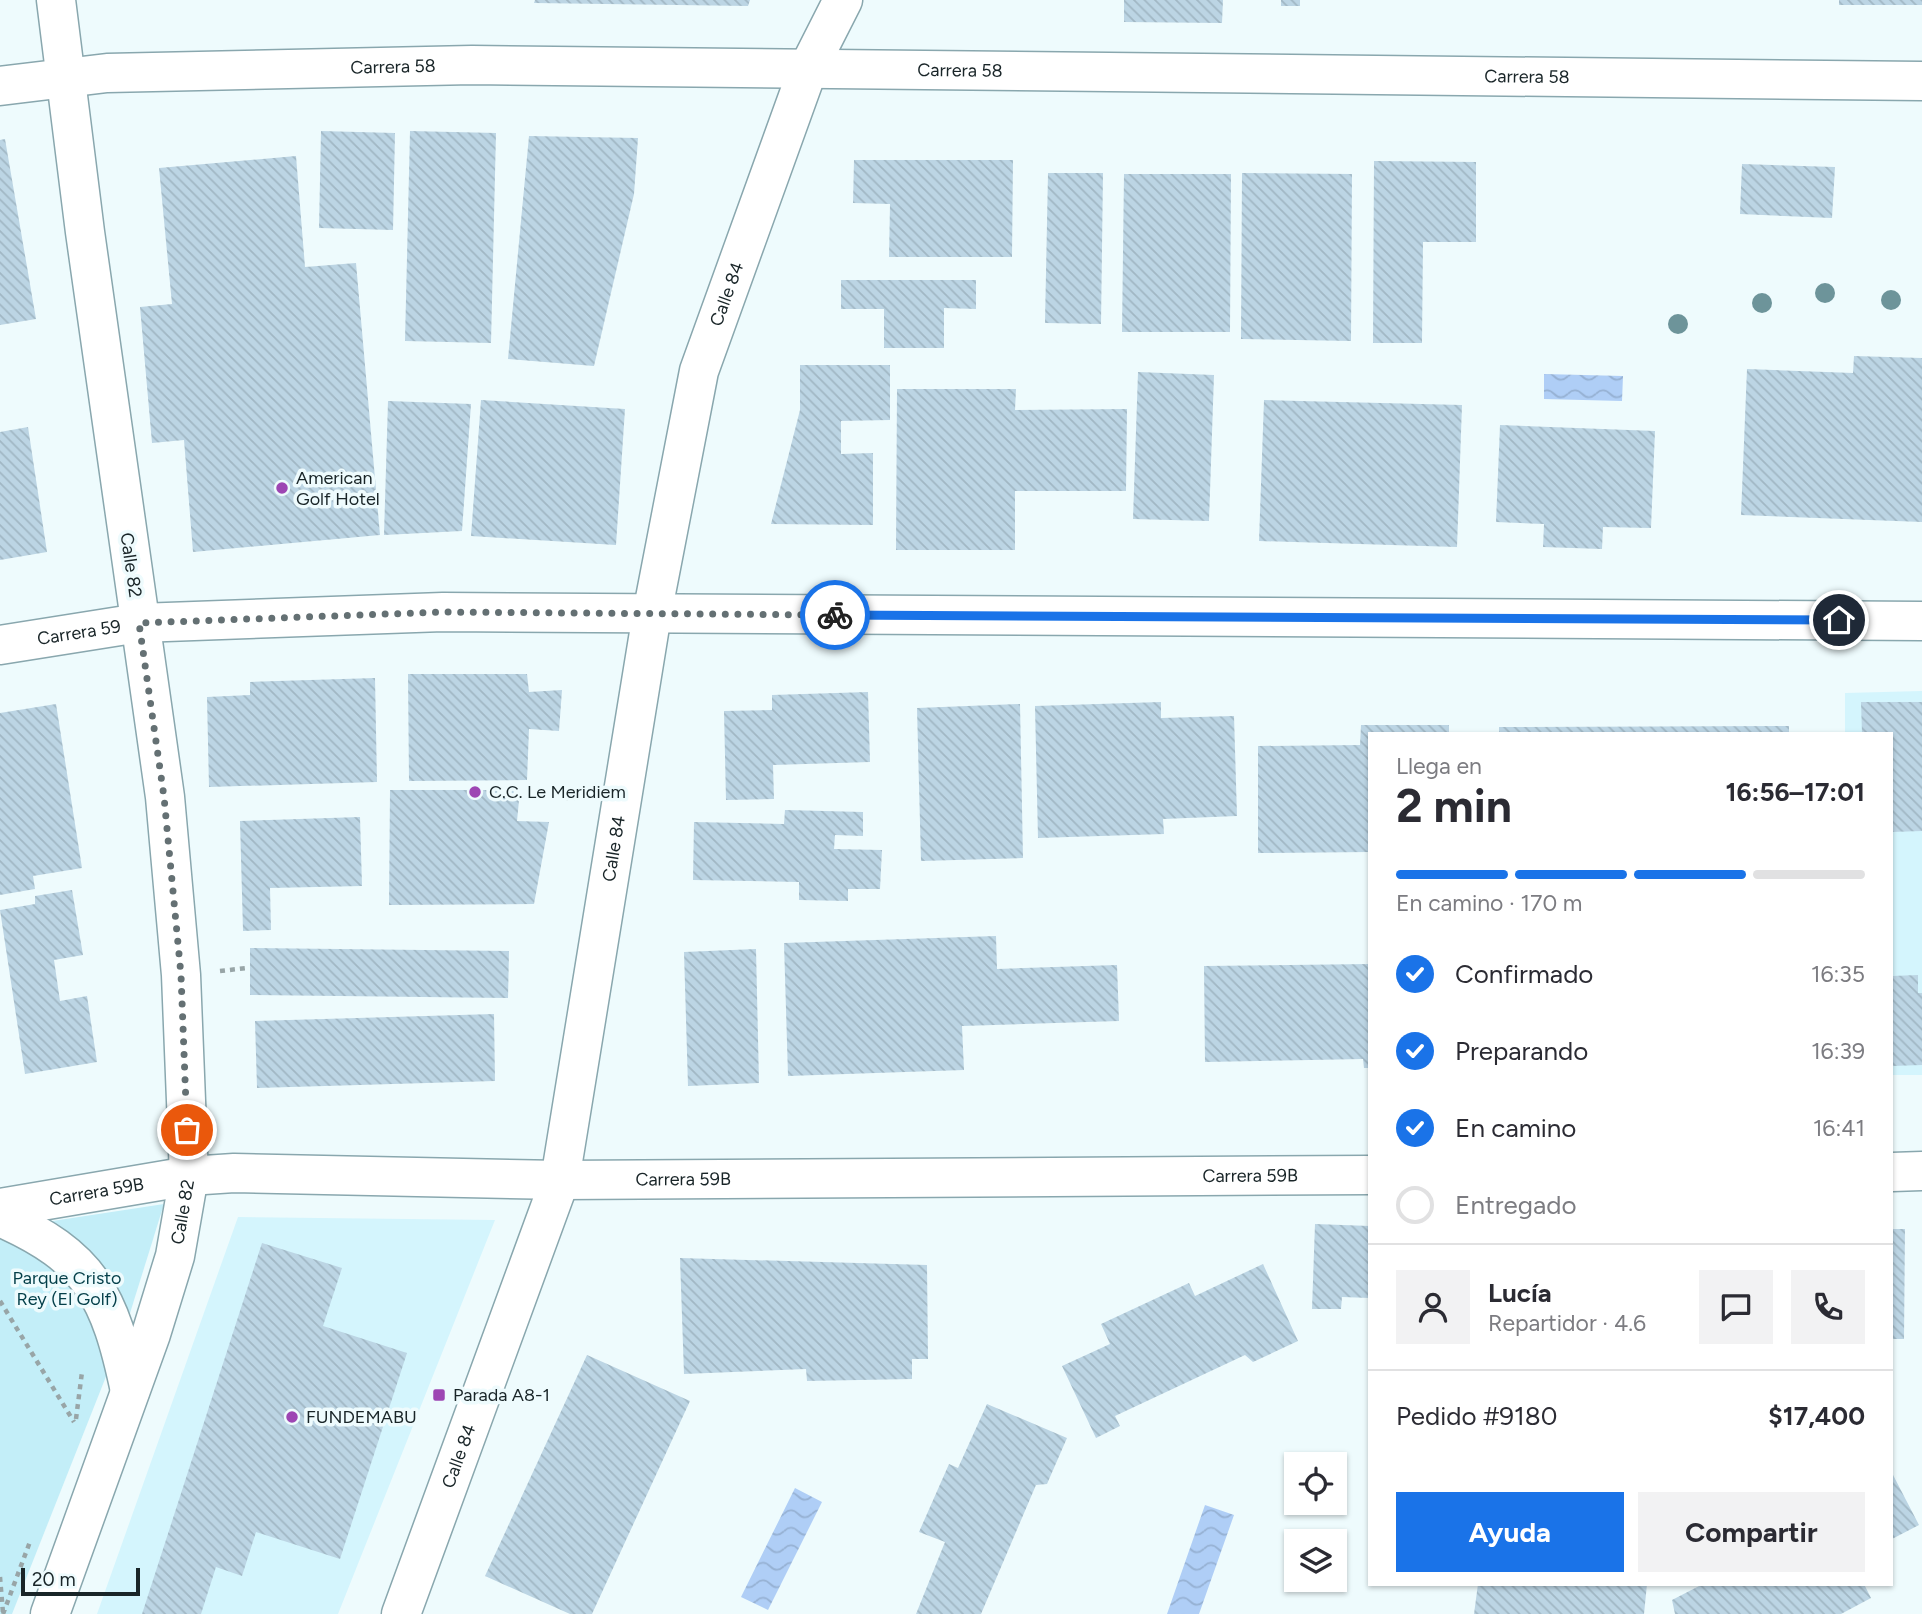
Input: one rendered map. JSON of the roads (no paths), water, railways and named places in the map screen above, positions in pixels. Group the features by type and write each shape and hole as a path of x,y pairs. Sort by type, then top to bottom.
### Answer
{"street":[{"name":"Calle 82","path":"50,1614 175,1256 188,1176 181,987 164,797 56,0"},
{"name":"Calle 84","path":"401,1614 561,1180 652,614 699,371 808,69 842,0"},
{"name":"Carrera 58","path":"0,86 107,73 472,65 1922,81"},
{"name":"Carrera 59","path":"0,645 139,623 443,612 1922,621"},
{"path":"1893,1172 1922,1171"},
{"name":"Carrera 59B","path":"0,1208 188,1176 234,1173 561,1180 1368,1175"},
{"path":"0,1217 44,1237 75,1262 97,1291 119,1340 130,1391"}],"water":[{"path":"1544,374 1623,376 1622,401 1544,399"},
{"path":"795,1488 822,1502 768,1610 741,1597"},
{"path":"1205,1505 1234,1515 1199,1614 1167,1614"}],"place":[{"name":"American Golf Hotel","path":"282,488"},
{"name":"C.C. Le Meridiem","path":"475,792"},
{"name":"Parada A8-1","path":"439,1395"},
{"name":"FUNDEMABU","path":"292,1417"}],"park label":[{"name":"Parque Cristo Rey (El Golf)","path":"67,1288"}]}
